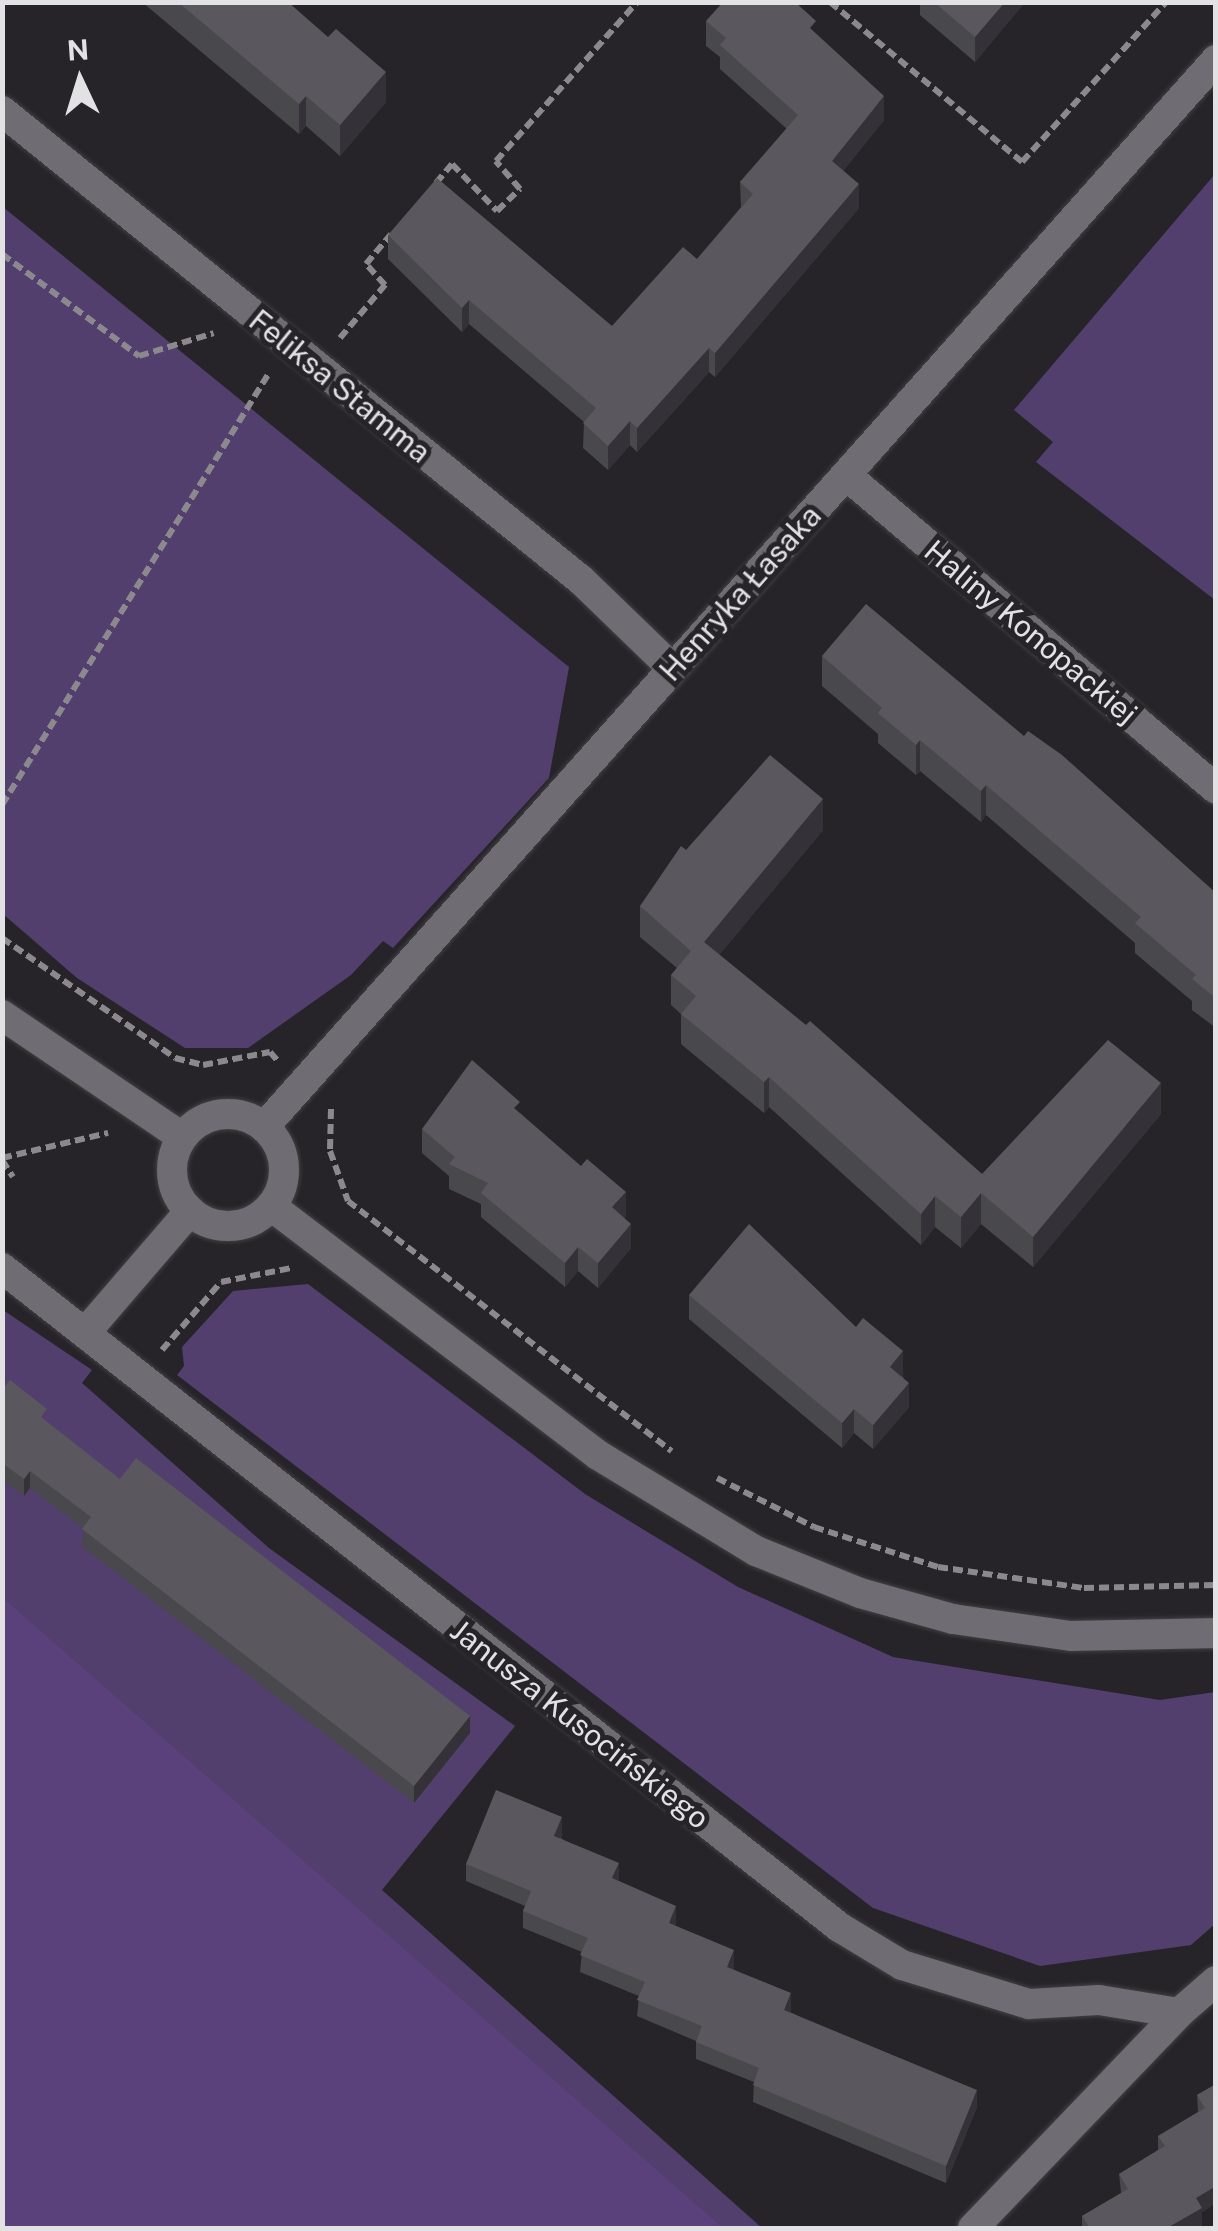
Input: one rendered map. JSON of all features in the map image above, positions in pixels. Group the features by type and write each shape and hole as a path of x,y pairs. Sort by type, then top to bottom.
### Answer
{"street":[{"name":"Henryka Łasaka","path":"264,1127 1216,60"},
{"name":"Feliksa Stamma","path":"2,111 605,600 672,668"},
{"name":"Haliny Konopackiej","path":"846,475 1216,789"},
{"path":"2,1015 182,1138"},
{"path":"233,1114 264,1127 284,1159 280,1192 271,1206 240,1225 205,1221 190,1211 174,1184 182,1138 214,1116 233,1114"},
{"path":"271,1206 598,1455 756,1551 860,1593 954,1619 1071,1636 1216,1634"},
{"path":"85,1334 190,1211"},
{"name":"Janusza Kusocińskiego","path":"2,1268 839,1927 902,1965 960,1988 1029,2004 1099,2000 1180,2013"},
{"path":"973,2228 1180,2013 1216,1981"}],"path":[{"path":"428,193 452,164 498,210 520,189 496,161 637,2"},
{"path":"830,2 1022,162 1166,2"},
{"path":"316,365 385,284 366,264 403,221"},
{"path":"2,254 139,356 258,320"},
{"path":"2,805 288,342"},
{"path":"2,938 174,1058 203,1065 270,1052 335,1112 330,1152 348,1201 685,1460"},
{"path":"13,1177 2,1159 121,1129"},
{"path":"149,1384 158,1356 221,1282 298,1265 348,1201"},
{"path":"701,1469 814,1527 938,1567 1084,1588 1216,1585"}],"shaded area":[{"path":"1215,174 1215,600 1036,462 1053,442 1014,410"},
{"path":"3,207 569,667 549,778 393,948 383,941 351,975 248,1048 185,1048 77,978 3,914"},
{"path":"308,1284 585,1494 738,1587 893,1657 1160,1700 1215,1692 1215,1924 1191,1945 1040,1966 873,1908 177,1375 184,1366 182,1347 233,1291"},
{"path":"3,1310 92,1370 82,1383 269,1548 515,1726 382,1890 762,2228 722,2228 3,1601"},
{"path":"3,1598 723,2228 3,2228"}],"building":[{"path":"178,2 288,2 328,37 336,29 386,72 340,125 306,96 299,104"},
{"path":"723,2 795,2 816,21 810,28 884,96 832,161 859,184 715,353 709,348 637,428 630,421 608,446 583,423 596,408 469,300 462,308 388,235 437,178 612,326 683,247 697,259 753,194 740,182 798,115 720,45 726,38 706,21"},
{"path":"934,2 1005,2 975,37"},
{"path":"866,604 1024,736 1028,731 1062,755 1216,893 1216,998 1192,979 1196,975 1135,923 1141,917 986,785 981,791 920,740 916,745 878,713 882,708 822,656"},
{"path":"770,755 823,799 704,942 806,1025 810,1021 982,1174 1108,1040 1161,1083 1033,1237 981,1193 961,1217 935,1196 921,1214 769,1077 764,1082 681,1014 696,996 671,975 691,951 640,906 681,846 686,850"},
{"path":"472,1060 520,1102 514,1108 581,1166 587,1159 626,1192 612,1207 631,1224 598,1263 578,1247 565,1263 481,1193 488,1183 449,1164 455,1157 422,1129"},
{"path":"749,1224 856,1327 863,1318 903,1351 890,1367 909,1383 873,1425 854,1409 842,1423 689,1295"},
{"path":"10,1380 47,1409 41,1417 120,1479 136,1458 470,1716 414,1786 82,1529 91,1517 30,1471 24,1479 2,1463 2,1390"},
{"path":"496,1790 562,1817 554,1836 619,1863 612,1878 676,1906 669,1923 734,1950 727,1967 791,1993 784,2010 977,2090 946,2166 753,2085 759,2068 696,2042 702,2026 637,2000 645,1982 580,1955 588,1938 523,1911 531,1891 466,1864"},
{"path":"1216,2084 1216,2186 1196,2198 1202,2208 1167,2228 1090,2228 1082,2216 1128,2189 1119,2174 1165,2146 1158,2136 1205,2108 1197,2095"}]}
